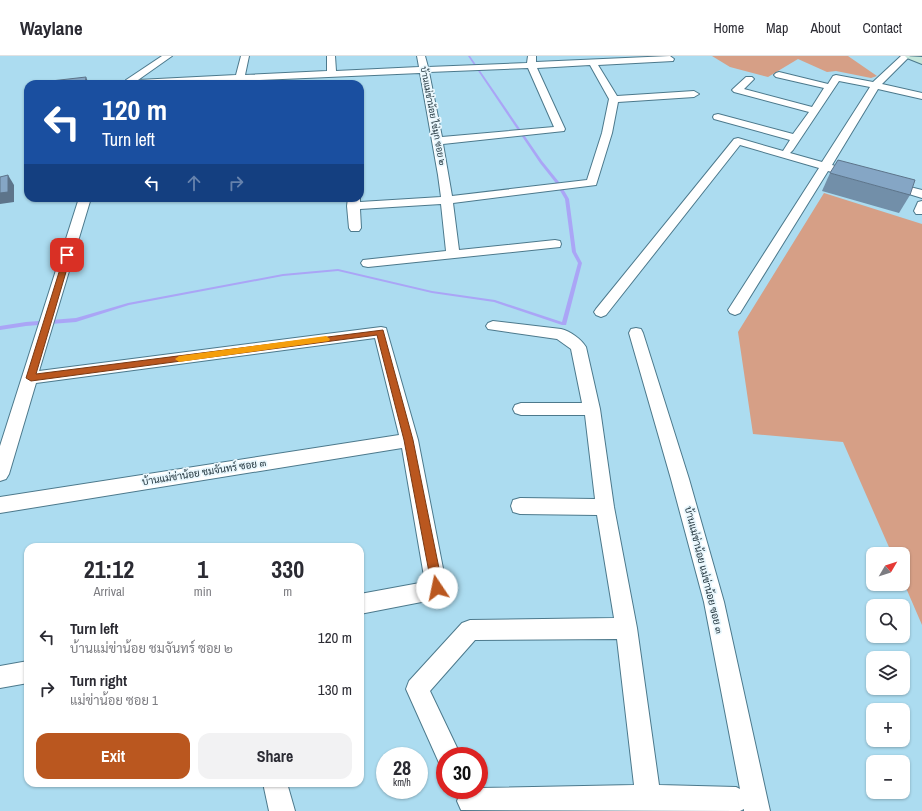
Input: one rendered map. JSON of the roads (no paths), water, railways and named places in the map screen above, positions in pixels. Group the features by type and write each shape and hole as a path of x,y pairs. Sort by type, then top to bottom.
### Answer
{"main road":[{"path":"911,56 922,61"}],"street":[{"path":"132,80 168,56"},
{"path":"240,77 245,56"},
{"path":"331,56 332,74"},
{"name":"บ้านแม่ข่าน้อย ไข่มุก ซอย ๒","path":"421,56 444,175 453,255"},
{"path":"184,80 477,67 532,60 592,63 670,59 664,56"},
{"path":"735,310 876,85 906,56"},
{"path":"438,141 560,129 532,60"},
{"path":"364,202 447,200 592,183 607,133 614,100 592,63"},
{"path":"311,74 312,80"},
{"path":"779,75 830,87"},
{"path":"788,150 836,78 876,85 922,96"},
{"path":"749,79 737,90 814,110"},
{"path":"614,100 694,94"},
{"path":"718,117 795,138"},
{"path":"601,312 738,142 863,177"},
{"path":"878,182 922,194"},
{"path":"0,474 3,454 31,378 84,202"},
{"path":"353,202 355,228"},
{"path":"368,263 555,244"},
{"path":"493,326 561,334 578,347 592,409 605,507 626,628 648,797"},
{"path":"31,378 380,332 409,440 437,588 364,603"},
{"name":"บ้านแม่ข่าน้อย แม่ข่าน้อย ซอย ๓","path":"636,333 680,479 714,602 746,806"},
{"path":"521,410 592,409"},
{"name":"บ้านแม่ข่าน้อย ชมจันทร์ ซอย ๓","path":"0,505 409,440"},
{"path":"520,506 605,507"},
{"path":"445,747 417,688 470,630 626,628"},
{"path":"0,677 24,673"},
{"path":"276,787 282,811"},
{"path":"470,801 648,797 746,806"}],"waterway":[{"path":"0,328 26,324 76,320 128,304 283,275 338,270 432,292 495,301 564,324 580,263 574,252 567,199 557,182 541,162 469,56"}]}
